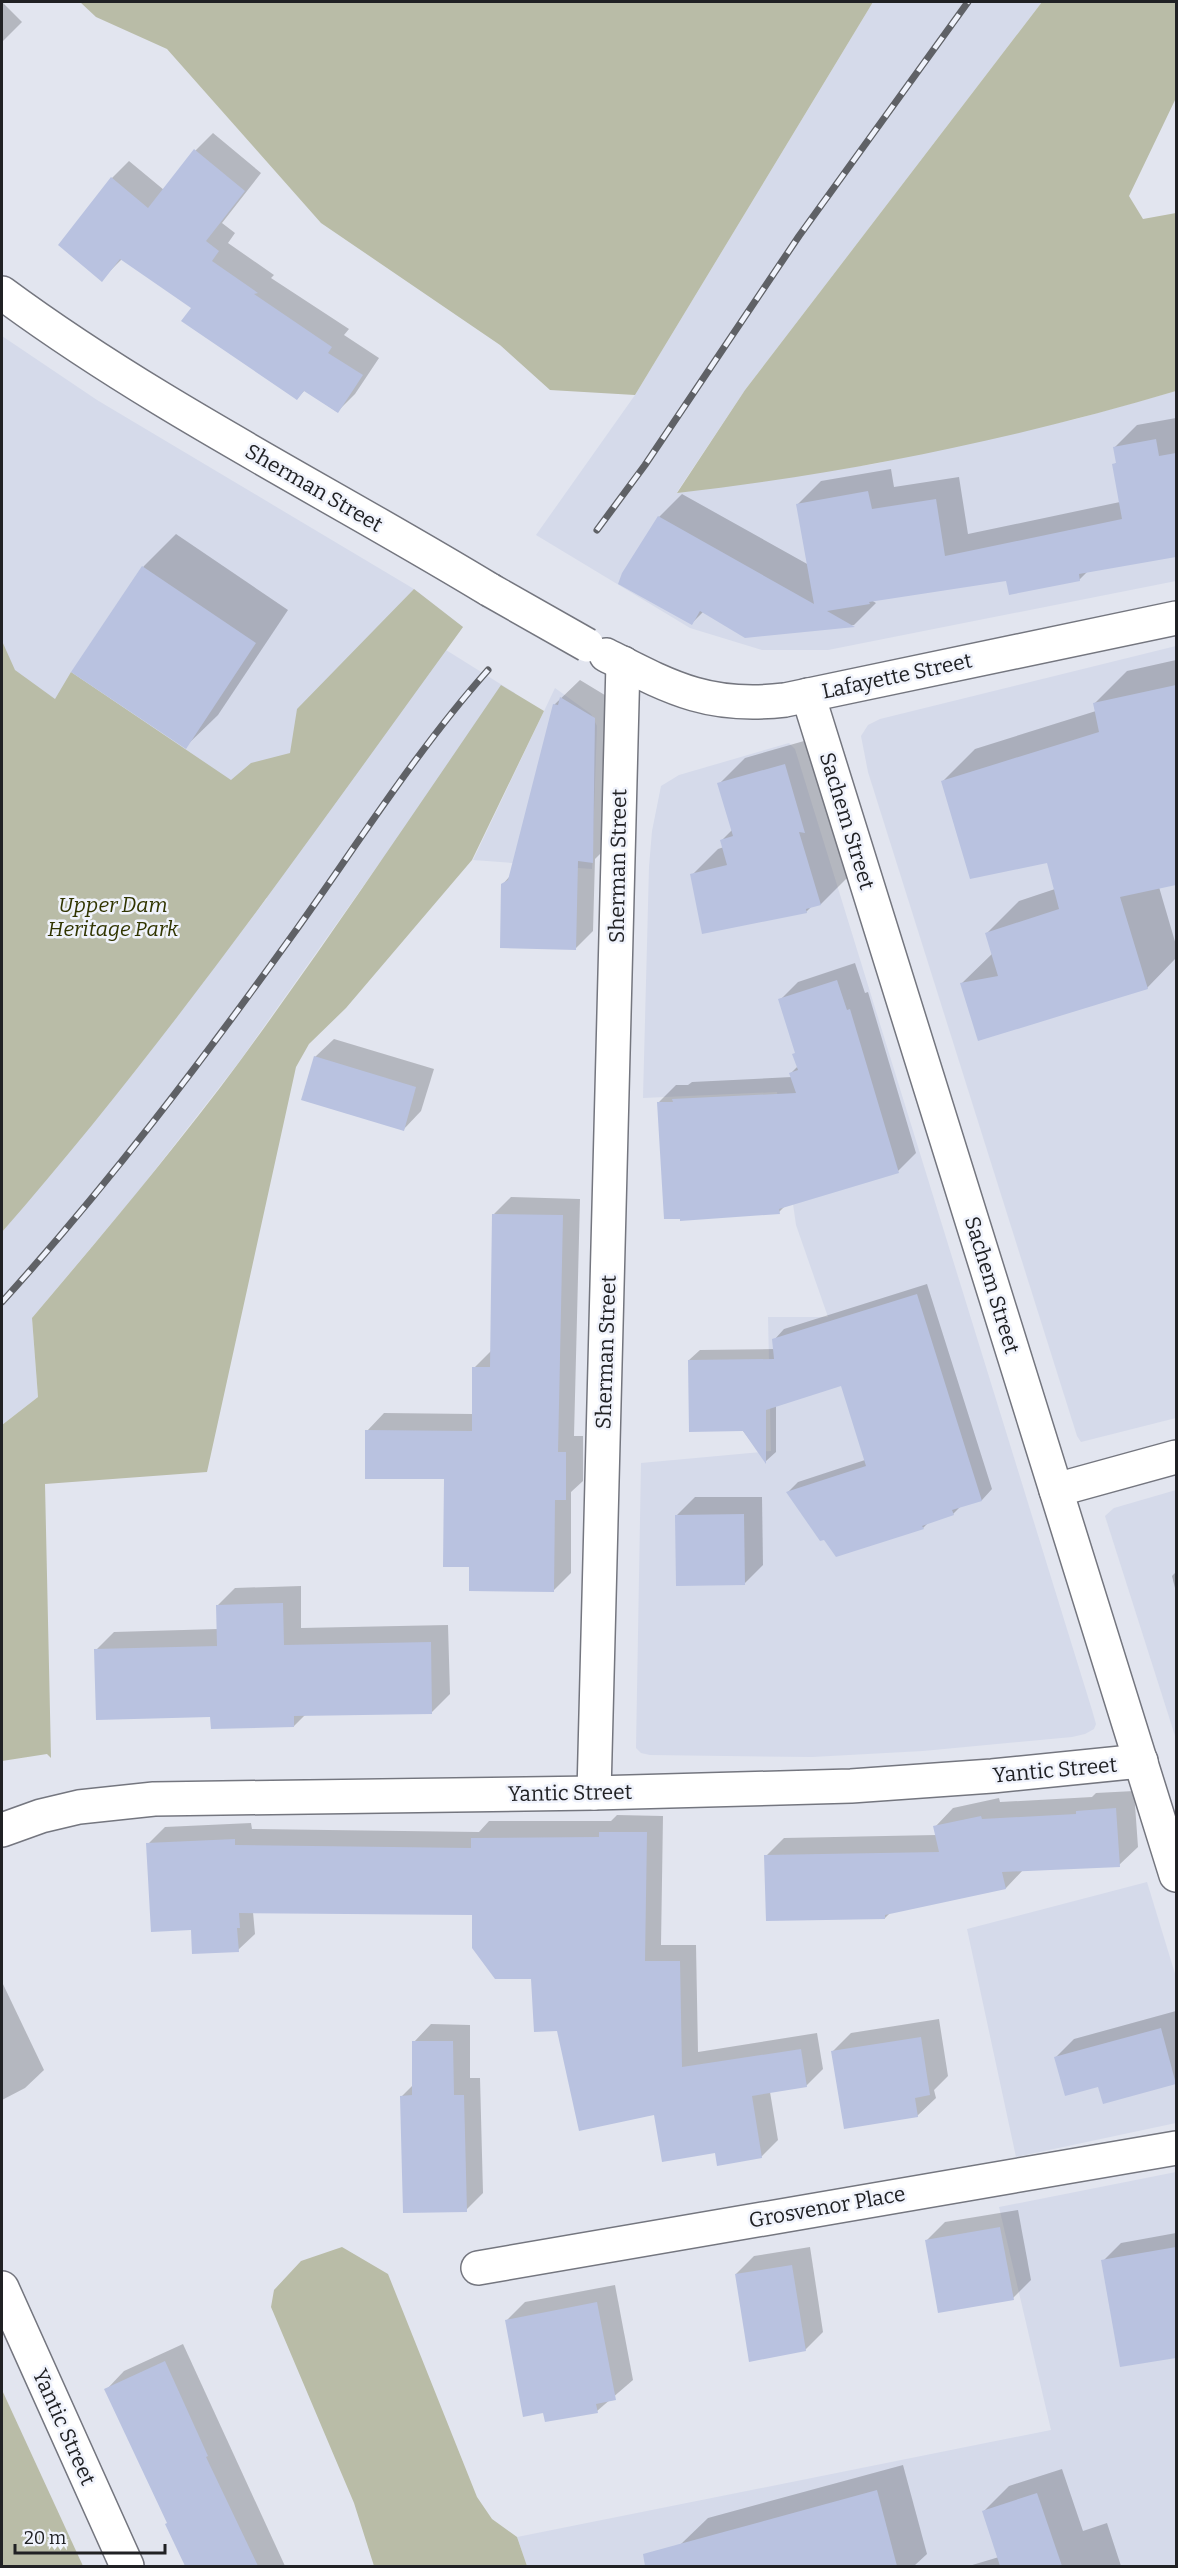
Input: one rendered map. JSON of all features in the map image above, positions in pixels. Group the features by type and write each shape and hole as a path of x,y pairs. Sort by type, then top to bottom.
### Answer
{"street":[{"name":"Sherman Street","path":"2,293 84,351 165,403 348,506 490,590 623,663 594,1793"},
{"name":"Lafayette Street","path":"623,663 674,688 716,700 761,703 1176,618"},
{"name":"Sachem Street","path":"808,694 1176,1875"},
{"path":"1056,1490 1176,1457"},
{"name":"Yantic Street","path":"2,1830 61,1810 101,1803 154,1799 594,1793 851,1786 992,1776 1141,1761"},
{"name":"Grosvenor Place","path":"478,2268 1176,2148"},
{"name":"Yantic Street","path":"2,2288 127,2566"}],"shaded area":[{"path":"873,2 1042,2 745,390 677,492 874,464 1076,419 1176,391 1176,581 828,650 762,650 690,628 536,535 635,395"},
{"path":"2,336 97,400 414,589 463,627 446,650 515,693 397,871 381,861 239,1062 137,1193 32,1318 38,1397 2,1425 2,1232 136,1070 267,898 2,716"},
{"path":"1176,646 1176,1418 1081,1442 1077,1436 868,772 861,736 868,725 880,719"},
{"path":"555,688 591,714 597,726 592,869 473,860"},
{"path":"789,743 795,749 1092,1710 1096,1724 1094,1729 1085,1734 923,1751 812,1757 650,1755 641,1753 636,1748 641,1463 771,1451 768,1317 828,1317 796,1225 777,1092 643,1098 649,867 652,831 661,786 679,775"},
{"path":"1176,1490 1176,1739 1105,1516 1114,1508"},
{"path":"1147,1882 1176,1977 1176,2123 1016,2157 967,1929"},
{"path":"1176,2172 1176,2566 527,2566 517,2537 1051,2430 999,2207"}],"green space":[{"path":"80,2 873,2 635,395 550,390 500,345 321,223 167,49 96,17"},
{"path":"1042,2 1176,2 1176,98 1129,196 1143,219 1176,213 1176,391 1053,425 929,453 803,476 677,493 745,390"},
{"name":"Upper Dam Heritage Park","path":"414,589 463,627 182,1011 64,1160 2,1232 2,641 15,670 55,699 71,672 231,780 251,763 290,753 297,709"},
{"path":"501,685 544,711 472,860 346,1008 309,1044 296,1067 207,1472 45,1484 51,1758 47,1754 2,1761 2,1425 38,1397 32,1318 164,1159 240,1061"},
{"path":"342,2247 388,2274 477,2497 492,2519 517,2537 527,2566 374,2566 354,2503 271,2307 274,2290 301,2261"},
{"path":"2,2390 83,2566 2,2566"}],"building":[{"path":"194,149 245,191 206,241 219,251 212,261 258,293 254,294 332,347 328,353 363,375 338,413 304,391 297,400 181,321 191,308 120,259 102,282 58,245 111,177 148,208"},
{"path":"1156,439 1159,456 1176,453 1176,557 1079,574 1080,581 1009,595 1006,581 869,602 870,604 827,611 855,627 745,638 700,611 692,625 618,584 622,573 658,516 814,604 796,504 868,491 872,509 936,499 945,556 1122,519 1112,464 1116,463 1113,447"},
{"path":"142,566 256,643 186,749 71,672"},
{"path":"1176,685 1176,885 1120,897 1148,989 978,1041 960,983 998,976 985,933 1059,909 1047,863 970,879 941,781 1099,732 1093,703"},
{"path":"560,697 595,718 593,863 578,861 576,950 500,948 501,884 508,880 553,704 558,705"},
{"path":"785,764 805,833 799,832 821,905 806,909 807,913 702,934 690,874 727,865 720,840 733,836 717,783"},
{"path":"837,980 847,1010 850,1009 899,1173 779,1209 780,1214 680,1221 680,1219 664,1219 657,1102 673,1102 672,1099 796,1093 789,1073 798,1070 792,1054 795,1053 778,999"},
{"path":"314,1056 416,1087 404,1131 301,1100"},
{"path":"492,1214 563,1215 558,1452 566,1452 566,1500 555,1500 554,1592 469,1591 469,1567 443,1567 444,1479 365,1479 365,1430 472,1431 472,1367 490,1367"},
{"path":"917,1294 982,1501 952,1510 954,1515 922,1526 924,1529 836,1557 824,1540 820,1541 786,1492 866,1466 841,1386 766,1410 766,1464 743,1431 689,1432 688,1360 774,1359 772,1339"},
{"path":"744,1514 745,1585 676,1586 675,1515"},
{"path":"283,1603 284,1645 431,1642 432,1714 294,1716 294,1727 211,1729 210,1717 96,1720 94,1649 217,1646 216,1605"},
{"path":"1116,1808 1120,1867 1002,1872 1006,1889 885,1915 885,1919 766,1921 764,1855 939,1852 933,1826 981,1816 982,1819 1076,1814 1076,1811"},
{"path":"599,1832 647,1832 645,1961 680,1961 682,2067 801,2049 807,2087 752,2096 762,2158 717,2166 715,2153 662,2162 654,2115 579,2131 557,2031 534,2032 531,1979 495,1979 472,1948 472,1915 239,1913 240,1928 237,1928 239,1952 192,1954 191,1930 151,1932 146,1843 235,1839 235,1845 471,1848 471,1838 599,1837"},
{"path":"1161,2028 1176,2084 1103,2104 1098,2087 1065,2096 1054,2057"},
{"path":"921,2037 930,2095 915,2098 918,2117 844,2129 831,2051"},
{"path":"412,2041 453,2041 454,2095 464,2095 467,2212 403,2213 400,2096 412,2095"},
{"path":"1000,2227 1014,2300 938,2313 925,2240"},
{"path":"1176,2247 1176,2358 1120,2367 1101,2260"},
{"path":"792,2265 806,2351 749,2362 735,2274"},
{"path":"597,2302 616,2400 596,2404 598,2413 545,2422 543,2413 523,2417 505,2320"},
{"path":"165,2361 208,2456 206,2457 258,2566 185,2566 165,2524 167,2523 104,2389"},
{"path":"877,2490 897,2566 645,2566 643,2554"},
{"path":"1037,2493 1062,2566 1000,2566 982,2511"}],"railway":[{"path":"597,530 645,465 799,236 968,2"},
{"path":"2,1302 117,1168 189,1075 294,933 436,733 488,670"}]}
